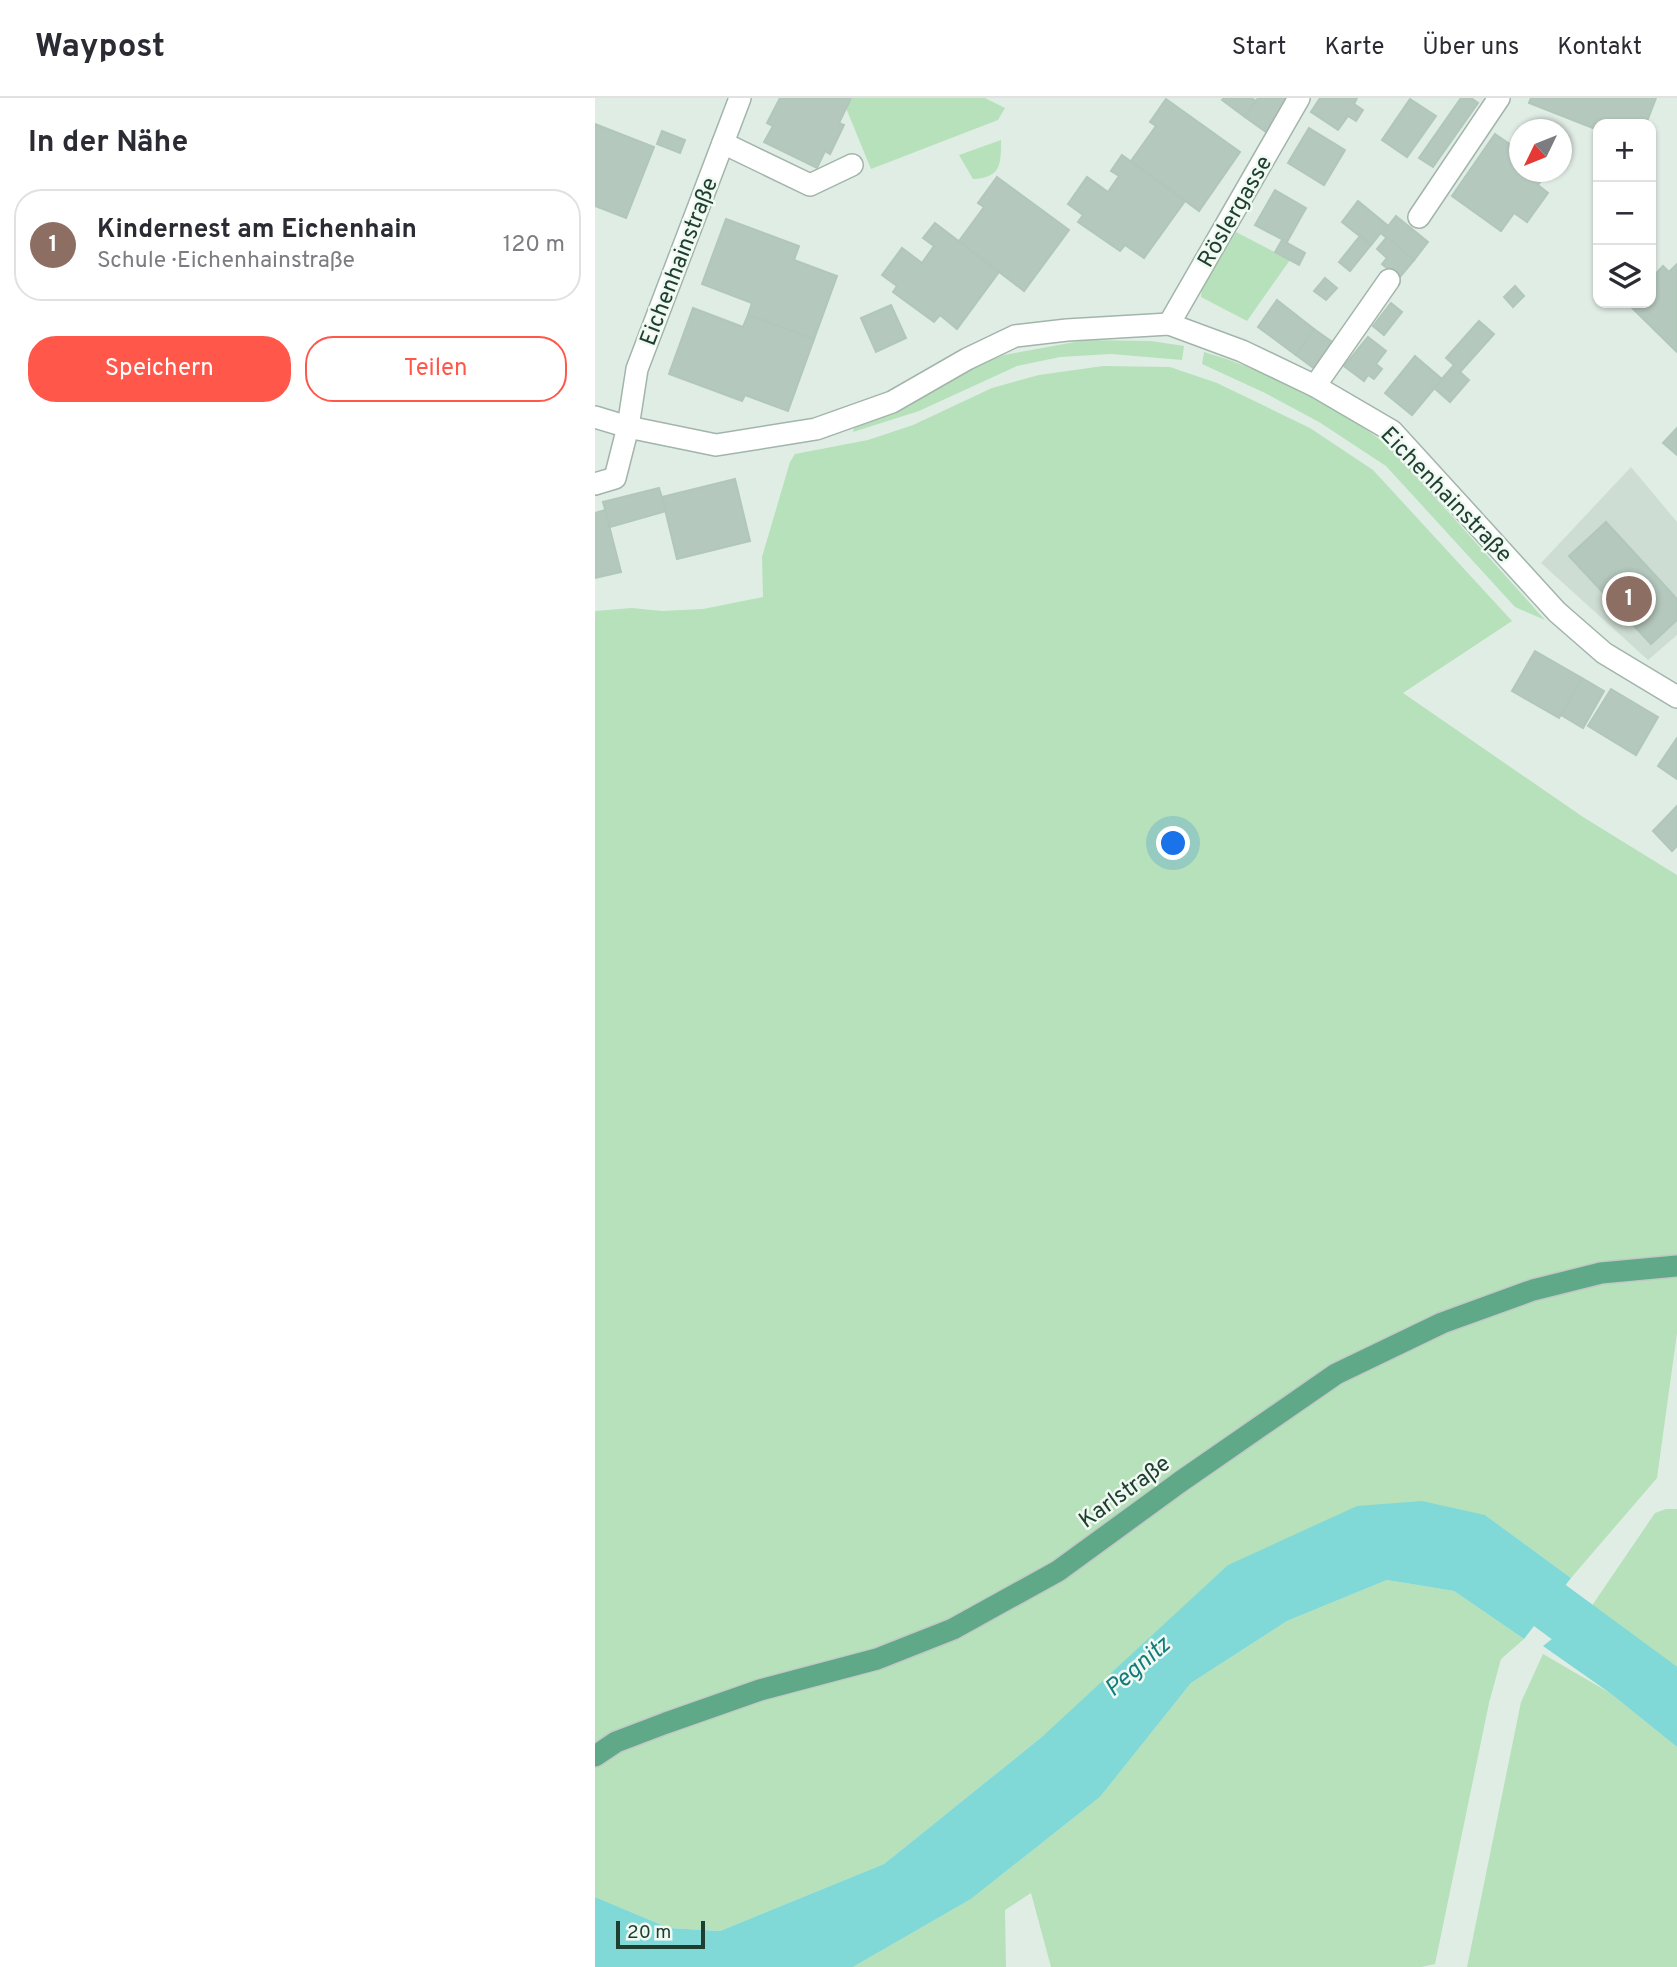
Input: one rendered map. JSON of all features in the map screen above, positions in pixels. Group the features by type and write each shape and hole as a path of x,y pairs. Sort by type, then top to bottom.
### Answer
{"main road":[{"name":"Karlstraße","path":"595,1756 616,1742 666,1723 760,1690 877,1659 974,1618 1058,1571 1336,1374 1442,1323 1533,1290 1601,1273 1677,1266"}],"street":[{"name":"Eichenhainstraße","path":"628,427 637,369 740,98"},
{"name":"Röslergasse","path":"1169,324 1299,98"},
{"path":"1419,217 1499,98"},
{"path":"723,143 810,185 852,165"},
{"path":"1315,386 1389,280"},
{"name":"Eichenhainstraße","path":"595,417 628,427 716,445 816,429 892,402 967,359 1015,336 1169,324 1242,351 1315,386 1392,431 1557,612 1604,653 1677,697"},
{"path":"595,484 615,478 628,427"}],"shaded area":[{"path":"1631,467 1677,522 1677,635 1648,660 1541,563"}],"green space":[{"path":"851,98 985,98 1005,108 998,120 871,169 846,108"},
{"path":"1001,140 1000,163 994,173 973,179 959,155"},
{"path":"1236,232 1290,260 1247,321 1201,297 1202,289"},
{"path":"1086,340 1151,341 1184,346 1182,360 1111,354 1060,357 1017,366 919,411 853,432 854,428 907,404 969,368 1004,355"},
{"path":"1204,352 1301,391 1349,418 1390,447 1545,620 1515,607 1386,466 1319,422 1202,364"},
{"path":"1103,366 1170,367 1217,383 1310,428 1373,470 1512,621 1403,693 1583,817 1677,875 1677,1333 1657,1478 1571,1578 1485,1515 1043,1736 884,1864 720,1931 669,1928 595,1897 595,611 632,608 662,611 703,609 763,597 762,557 790,462 795,454 868,440 913,425 992,388 1039,375"},
{"path":"1677,1509 1677,1675 1589,1610 1655,1513"},
{"path":"1387,1580 1454,1591 1524,1639 1501,1659 1489,1703 1435,1964 1421,1967 1051,1967 1031,1893 1005,1910 1006,1967 853,1967 971,1899 1100,1797 1191,1683 1287,1621"},
{"path":"1543,1654 1610,1693 1677,1747 1677,1967 1467,1967 1521,1702"}],"water":[{"path":"1422,1501 1485,1515 1571,1578 1524,1639 1454,1591 1387,1580 1287,1621 1191,1683 1100,1797 971,1899 853,1967 595,1967 595,1897 669,1928 720,1931 884,1864 1043,1736 1228,1565 1357,1506"},
{"path":"1589,1610 1677,1675 1677,1747 1610,1693 1543,1646"}],"building":[{"path":"780,98 851,98 839,123 844,125 830,154 825,151 817,168 764,142 773,126 767,123"},
{"path":"1251,98 1256,101 1245,117 1222,100"},
{"path":"1258,98 1288,98 1266,132 1245,117"},
{"path":"1320,98 1357,98 1354,104 1363,110 1356,121 1348,116 1338,130 1311,112"},
{"path":"1461,98 1471,98 1478,103 1433,167 1419,158"},
{"path":"1531,98 1656,98 1648,119 1593,119 1593,128 1529,103"},
{"path":"1166,99 1240,152 1199,211 1131,161 1156,126 1150,122"},
{"path":"1410,99 1436,116 1407,157 1382,140"},
{"path":"595,124 654,147 626,218 595,206"},
{"path":"1309,128 1345,150 1324,185 1288,163"},
{"path":"662,131 685,140 680,153 657,144"},
{"path":"1495,134 1509,144 1509,182 1540,182 1538,185 1548,193 1527,222 1514,213 1501,231 1452,196"},
{"path":"1122,155 1185,201 1144,258 1125,245 1120,251 1078,222 1083,215 1068,204 1087,177 1108,192 1119,176 1111,171"},
{"path":"997,177 1069,230 1024,291 959,241 984,207 978,203"},
{"path":"1275,190 1306,208 1287,242 1255,225"},
{"path":"1358,201 1387,225 1371,245 1342,222"},
{"path":"1396,216 1428,242 1414,260 1382,234"},
{"path":"726,219 799,246 794,260 837,276 814,339 748,315 752,303 702,284"},
{"path":"935,223 999,272 957,329 940,315 934,322 893,292 897,286 882,275 902,248 922,263 934,246 923,238"},
{"path":"1360,236 1371,245 1350,271 1339,262"},
{"path":"1387,237 1414,260 1399,278 1382,264 1387,258 1377,249"},
{"path":"1282,240 1305,253 1299,265 1275,252"},
{"path":"1677,264 1677,352 1632,308 1656,308 1656,274 1663,266 1669,272"},
{"path":"1325,278 1337,288 1326,300 1314,291"},
{"path":"1515,286 1524,296 1513,307 1504,297"},
{"path":"1277,300 1314,329 1296,355 1258,327"},
{"path":"1391,303 1402,312 1384,335 1373,326"},
{"path":"891,305 906,338 876,352 861,318"},
{"path":"693,308 743,327 748,315 814,339 788,411 745,395 742,401 669,374"},
{"path":"1479,321 1494,334 1460,372 1469,380 1450,402 1434,388 1454,365 1446,358"},
{"path":"1314,329 1338,346 1319,372 1296,355"},
{"path":"1368,337 1386,351 1376,364 1382,369 1374,379 1368,375 1364,381 1344,366"},
{"path":"1415,356 1442,379 1412,415 1385,393"},
{"path":"1677,428 1677,455 1663,443"},
{"path":"735,479 750,541 677,559 662,497"},
{"path":"659,488 666,511 610,527 603,502"},
{"path":"605,510 621,572 595,578 595,513"},
{"path":"1606,522 1677,599 1677,620 1651,644 1569,556"},
{"path":"1535,651 1582,678 1559,718 1512,691"},
{"path":"1582,678 1604,691 1583,728 1561,715"},
{"path":"1611,689 1658,717 1636,755 1588,726"},
{"path":"1677,738 1677,779 1658,766"},
{"path":"1677,806 1677,846 1672,851 1653,831"}],"waterway":[{"name":"Pegnitz","path":"1492,1563 1677,1699"}],"place":[{"name":"Kindernest am Eichenhain","path":"1629,599"}]}
